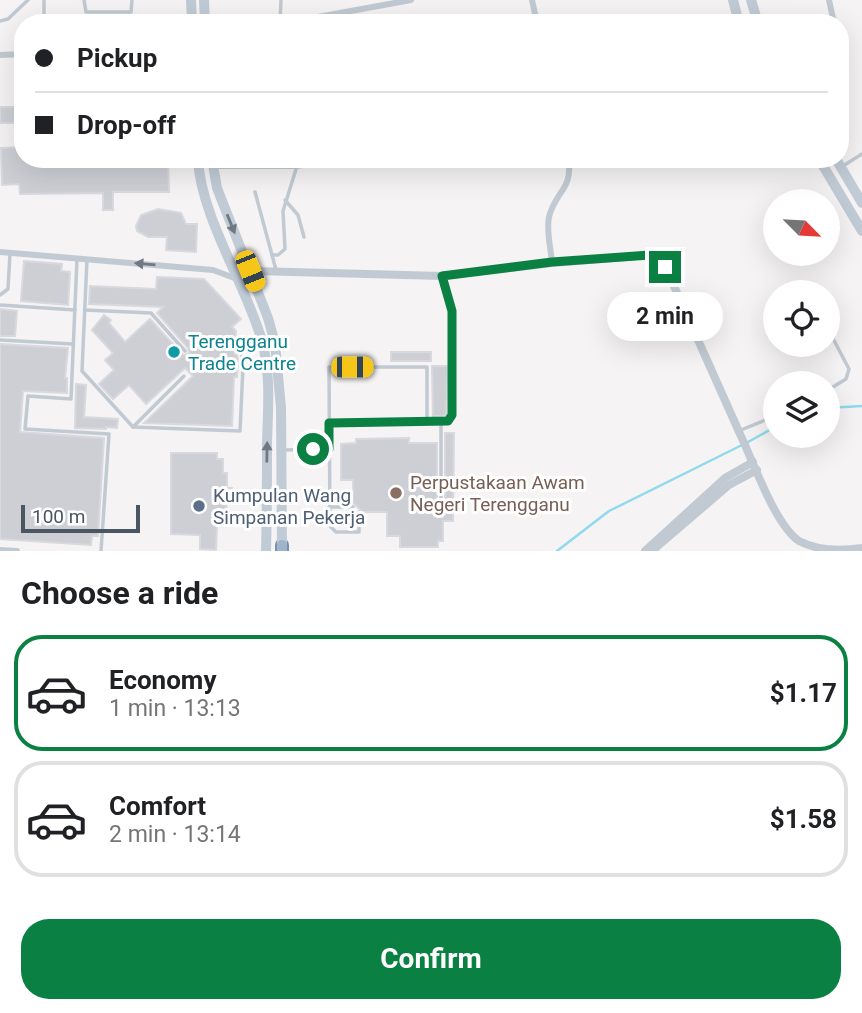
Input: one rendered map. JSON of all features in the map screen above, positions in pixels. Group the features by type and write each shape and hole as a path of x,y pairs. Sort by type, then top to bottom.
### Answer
{"main road":[{"path":"200,168 204,193 256,321 267,368 264,549"},
{"path":"213,168 217,188 268,318 275,343 279,366 282,549"},
{"path":"824,168 862,231"},
{"path":"841,168 861,198"}],"street":[{"path":"334,14 411,0"},
{"path":"552,262 549,220 552,208 570,180 569,168"},
{"path":"0,252 213,270 238,280"},
{"path":"250,271 442,276 552,262 650,255 665,267 747,449 787,530 800,542 828,551 862,548"},
{"path":"645,551 725,478 755,466"},
{"path":"652,551 755,466"},
{"path":"0,550 17,551"}],"lane":[{"path":"0,21 8,19 28,0"},
{"path":"84,0 86,12 131,12 132,0"},
{"path":"363,0 363,9"},
{"path":"272,255 278,255 285,249 283,211 296,168"},
{"path":"256,192 276,272"},
{"path":"285,200 298,215 304,237"},
{"path":"0,295 8,289 10,253"},
{"path":"77,258 71,399 27,396 25,429 109,435 101,551"},
{"path":"87,259 82,371 133,427 240,431 243,367 240,340"},
{"path":"329,423 448,421 452,415 452,311 442,276"},
{"path":"0,305 75,310"},
{"path":"85,310 151,313 185,351"},
{"path":"0,340 73,344"},
{"path":"840,352 849,369 846,379 840,383"},
{"path":"243,367 267,368"},
{"path":"359,512 359,531 336,532 330,526 329,368 427,367 427,422"},
{"path":"133,427 184,376"},
{"path":"740,432 763,421"},
{"path":"441,422 441,512"},
{"path":"281,450 329,449"},
{"path":"329,507 353,507"}],"building":[{"path":"0,107 14,107 14,123 0,123"},
{"path":"14,147 14,168 168,168 169,192 113,192 113,210 103,210 103,193 20,194 19,184 2,185 1,148"},
{"path":"158,209 181,213 186,224 197,224 196,252 166,250 167,237 148,237 137,231 136,226 141,215"},
{"path":"24,261 62,264 61,271 70,272 68,305 21,301"},
{"name":"Terengganu Trade Centre","path":"157,277 204,279 241,319 232,327 236,331 235,354 238,360 237,377 234,377 232,426 144,423 193,376 185,368 146,404 129,385 113,399 99,384 114,370 105,360 113,353 92,330 104,315 111,320 109,323 125,342 150,319 182,354 189,353 188,348 157,313 163,307 89,304 90,286 156,289"},
{"path":"0,309 17,311 15,336 0,336"},
{"path":"0,344 68,348 65,378 67,393 23,391 20,432 104,438 98,536 92,536 91,545 0,539"},
{"path":"391,352 431,352 431,361 391,361"},
{"path":"432,366 448,366 446,416 433,416"},
{"path":"76,384 86,385 84,417 118,419 117,428 75,428"},
{"name":"Perpustakaan Awam Negeri Terengganu","path":"445,433 454,433 453,521 443,521 443,541 438,541 438,547 400,547 400,536 387,536 387,512 363,512 353,503 353,480 341,480 341,444 356,443 356,439 409,438 409,443 437,443 437,512 442,516 445,512"},
{"name":"Kumpulan Wang Simpanan Pekerja","path":"171,453 217,453 217,459 223,459 227,488 232,488 231,499 227,499 226,513 222,513 221,526 217,526 216,550 200,549 200,535 171,534"}],"waterway":[{"path":"840,407 862,406"},
{"path":"748,442 763,434"},
{"path":"557,551 609,511 742,445"}],"place":[{"name":"Terengganu Trade Centre","path":"174,352"},
{"name":"Perpustakaan Awam Negeri Terengganu","path":"396,493"},
{"name":"Kumpulan Wang Simpanan Pekerja","path":"199,506"}],"route":[{"path":"313,449 329,449 329,423 448,421 452,415 452,311 442,276 552,262 650,255 665,267"}]}
